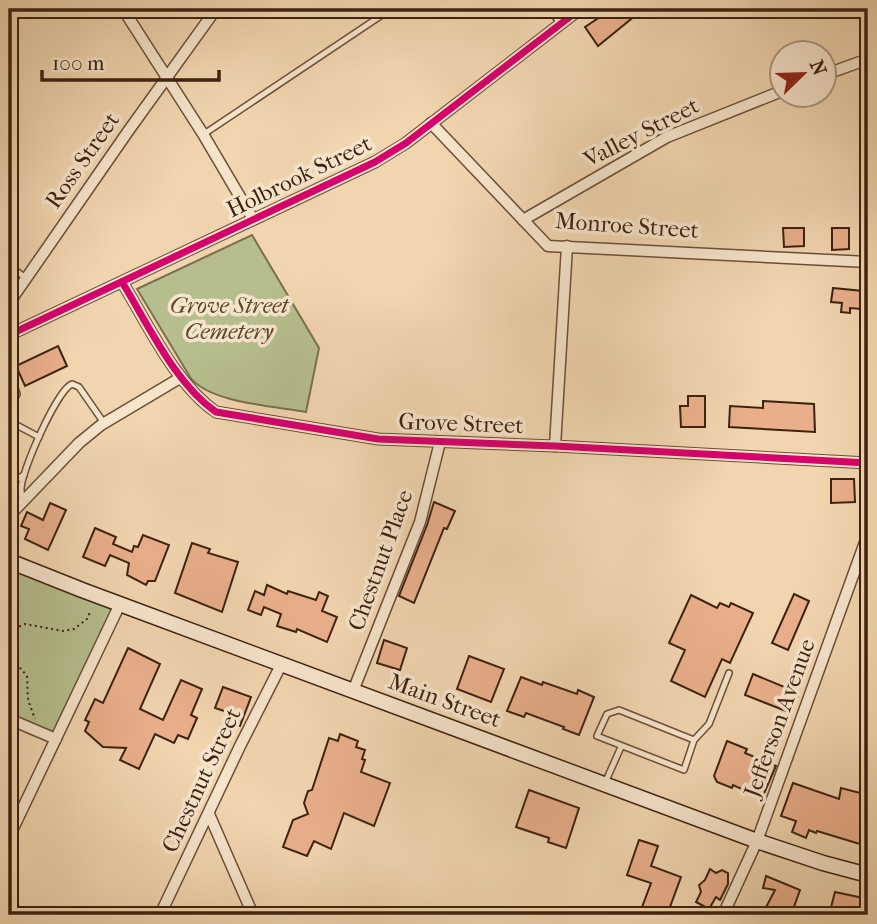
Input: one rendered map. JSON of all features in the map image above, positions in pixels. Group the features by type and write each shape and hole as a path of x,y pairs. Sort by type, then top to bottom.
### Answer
{"main road":[{"name":"Main Street","path":"9,561 757,841 868,875"}],"street":[{"path":"123,9 203,134 253,219"},
{"name":"Ross Street","path":"9,303 216,9"},
{"path":"553,9 562,22"},
{"name":"Holbrook Street","path":"9,335 374,162 406,143 580,9"},
{"path":"838,70 868,59"},
{"name":"Valley Street","path":"523,219 667,137 768,97"},
{"name":"Monroe Street","path":"431,123 548,246 868,262"},
{"path":"555,446 567,246"},
{"name":"Grove Street","path":"122,282 180,378 201,402 216,412 378,439 868,463"},
{"path":"9,516 70,451 104,423 180,378"},
{"name":"Chestnut Place","path":"353,691 420,522 440,442"},
{"name":"Jefferson Avenue","path":"723,915 757,841 868,534"},
{"path":"9,837 120,604"},
{"name":"Chestnut Street","path":"160,915 282,663"},
{"path":"9,719 55,739"},
{"path":"209,814 253,915"}],"lane":[{"path":"203,134 391,9"},
{"path":"9,266 26,278"},
{"path":"9,382 17,394 9,409"},
{"path":"22,501 24,475 39,438 66,386 72,384 79,387 104,423"},
{"path":"9,421 39,438"},
{"path":"9,484 24,475"},
{"path":"694,740 620,710 607,713 597,736 684,770 694,740 709,724 729,673"},
{"path":"605,783 621,747"}],"path":[{"path":"9,631 25,624 63,631 74,629 87,619 91,610"},
{"path":"9,654 27,676 28,700 40,732"},
{"path":"9,674 11,658"}],"green space":[{"name":"Grove Street Cemetery","path":"252,235 319,348 306,412 243,402 212,393 199,386 190,377 137,289"},
{"path":"9,561 120,604 56,739 9,723"}],"building":[{"path":"612,9 632,9 636,15 598,46 585,27"},
{"path":"783,228 804,228 804,246 784,247"},
{"path":"832,228 849,228 849,249 832,250"},
{"path":"833,288 863,291 861,309 850,308 850,313 841,312 842,303 831,302"},
{"path":"58,346 67,366 25,386 16,366"},
{"path":"688,396 705,396 705,427 681,427 680,406 688,406"},
{"path":"763,401 814,404 815,432 729,427 730,406 763,408"},
{"path":"831,479 854,479 855,502 831,503"},
{"path":"434,502 455,511 447,529 444,528 414,603 399,596"},
{"path":"50,503 66,510 48,550 25,539 29,529 21,526 27,512 43,520"},
{"path":"95,528 116,537 113,544 132,552 134,546 138,547 143,535 169,545 155,581 148,581 146,585 127,575 129,563 110,555 105,566 83,557"},
{"path":"192,543 210,549 208,553 238,562 222,612 175,593"},
{"path":"267,585 287,594 288,591 316,600 319,592 328,596 322,611 337,617 327,642 297,629 296,632 277,626 281,614 264,607 261,615 248,610 255,591 264,595"},
{"path":"794,594 809,601 788,650 772,643"},
{"path":"691,595 717,608 720,603 729,607 731,603 753,613 730,663 722,659 705,697 671,681 685,650 669,643"},
{"path":"384,640 407,648 400,670 377,663"},
{"path":"128,648 160,664 140,709 163,720 181,680 202,689 191,715 197,718 188,739 178,735 174,743 155,734 139,769 120,760 126,748 103,747 85,731 89,722 85,720 95,699 103,703"},
{"path":"469,656 504,669 491,702 457,689"},
{"path":"753,674 799,693 791,713 745,695"},
{"path":"521,677 577,694 578,690 594,697 579,735 526,713 524,717 507,711"},
{"path":"223,687 251,697 240,726 225,720 227,712 215,708"},
{"path":"340,734 358,741 356,747 365,750 361,772 390,783 374,826 344,813 331,849 314,841 307,856 283,847 293,820 308,814 304,803 308,791 312,790 329,738 338,741"},
{"path":"727,741 747,749 745,753 776,766 762,798 733,785 732,788 717,782 714,776"},
{"path":"793,783 839,799 841,788 868,795 868,827 863,845 817,831 816,833 809,830 806,838 792,832 796,821 781,816"},
{"path":"529,790 579,808 566,848 548,842 549,838 516,827"},
{"path":"639,840 658,846 651,866 681,877 667,915 654,915 641,910 651,883 627,875"},
{"path":"710,869 716,873 722,870 728,873 728,884 720,900 716,897 709,909 696,902 701,892 699,885 705,880"},
{"path":"766,876 800,890 791,915 762,915 775,890 763,888"},
{"path":"835,892 868,899 864,915 829,915"}],"cycle path":[{"path":"9,335 375,162 406,143 580,9"},
{"path":"122,282 175,370 201,400 216,412 378,439 868,463"}]}
